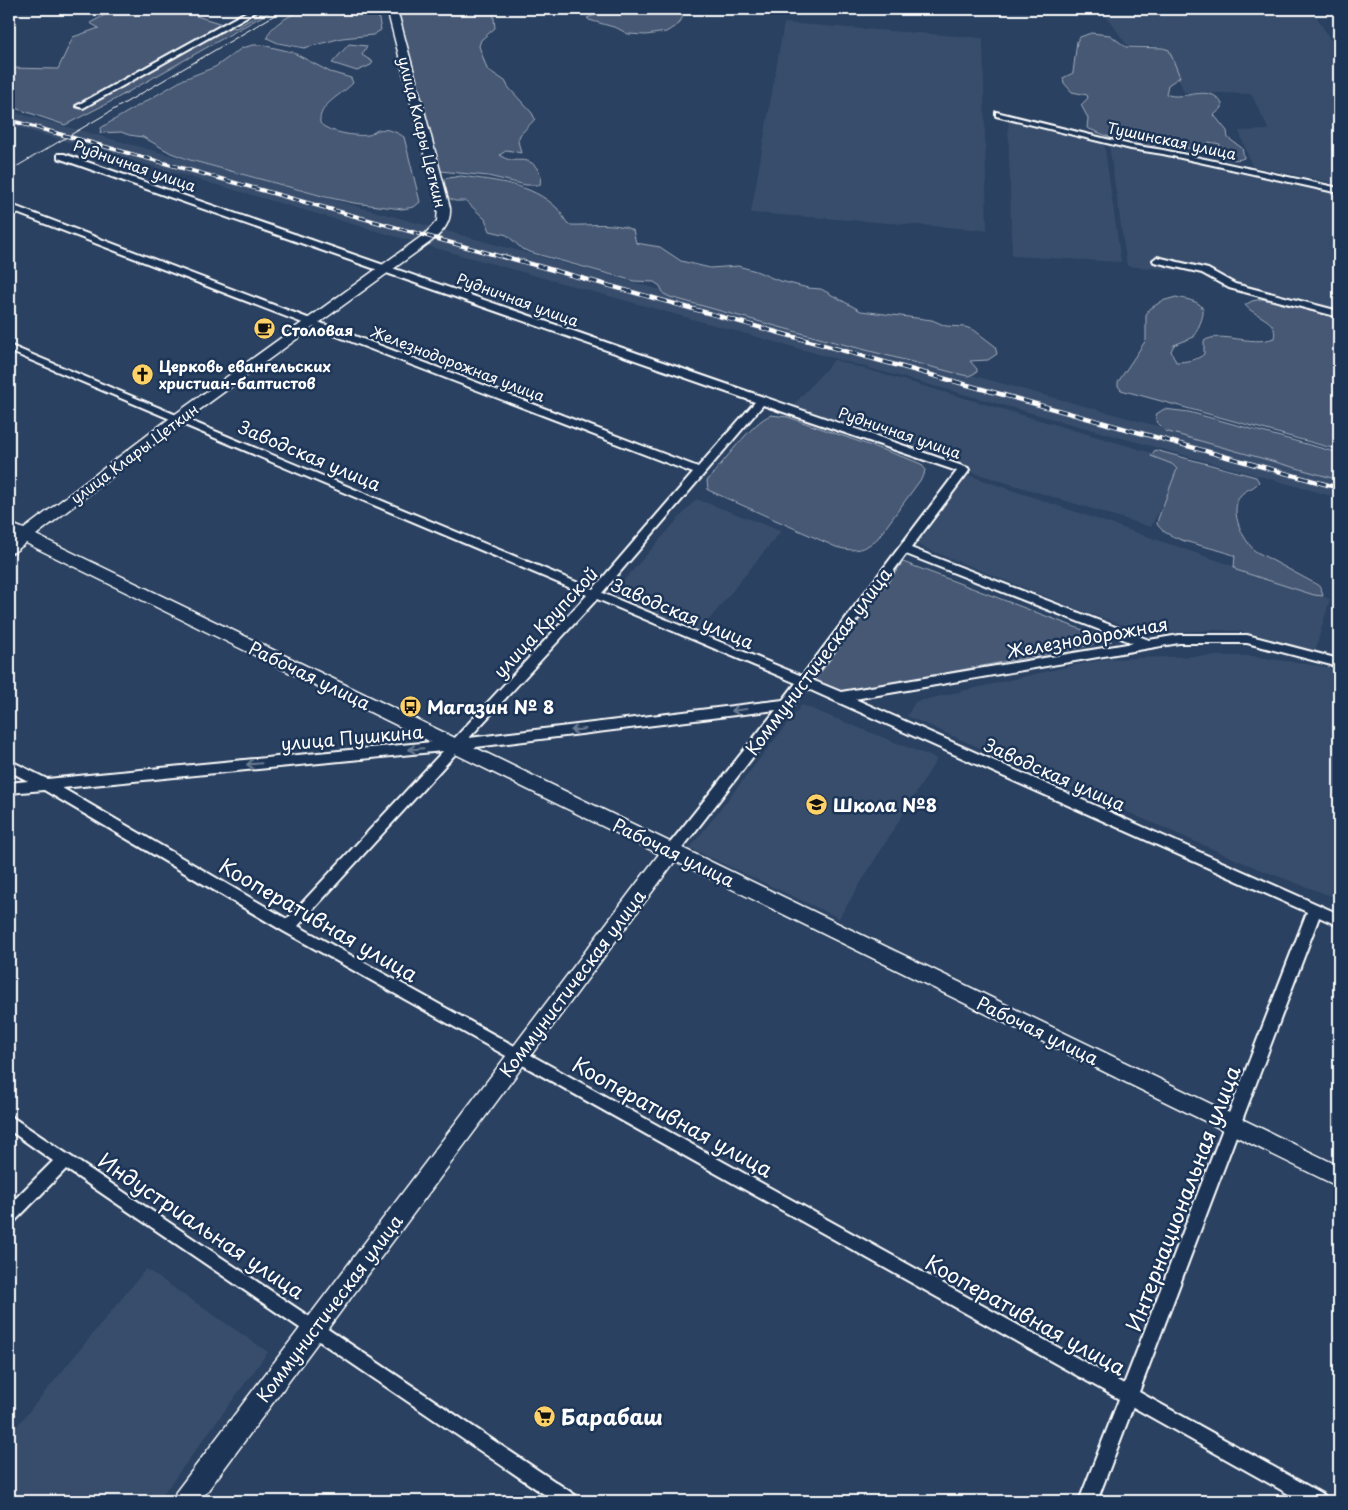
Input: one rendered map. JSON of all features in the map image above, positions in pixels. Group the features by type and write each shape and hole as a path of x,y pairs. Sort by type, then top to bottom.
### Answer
{"street":[{"path":"80,106 256,9"},
{"name":"улица Клары Цеткин","path":"9,548 17,532 179,418 386,268 438,229 443,222 445,214 392,9"},
{"name":"Тушинская улица","path":"999,114 1131,147 1159,151 1339,191"},
{"name":"Рудничная улица","path":"61,156 386,268 761,401 964,470"},
{"name":"Железнодорожная улица","path":"9,207 700,472"},
{"path":"1157,260 1204,271 1232,286 1339,314"},
{"name":"Заводская улица","path":"9,348 840,697 1339,920"},
{"name":"улица Крупской","path":"288,927 595,594 761,401"},
{"name":"Коммунистическая улица","path":"185,1501 518,1054 672,851 804,683 964,470"},
{"name":"Рабочая улица","path":"17,532 1339,1177"},
{"path":"903,549 1149,644"},
{"name":"Железнодорожная","path":"840,697 1179,639 1247,639 1339,663"},
{"name":"улица Пушкина","path":"9,788 43,783 454,745 787,704"},
{"name":"Кооперативная улица","path":"9,765 43,783 288,927 1318,1501"},
{"name":"Интернациональная улица","path":"1088,1501 1315,910"},
{"name":"Индустриальная улица","path":"9,1122 569,1501"},
{"path":"9,1216 65,1160"}],"shaded area":[{"path":"112,9 148,9 156,11 202,9 196,16 236,28 268,9 275,9 112,101 65,125 9,106 9,68 58,69 73,37 99,28 90,23 114,10"},
{"path":"303,9 377,9 381,30 373,35 342,38 304,48 278,43 267,38 272,29"},
{"path":"395,9 493,9 495,28 481,40 479,46 487,69 505,81 535,119 520,135 518,141 521,153 507,150 500,155 506,159 532,163 541,176 540,185 526,185 488,176 440,171"},
{"path":"609,9 678,9 683,16 679,24 666,32 646,35 628,34 617,28 587,18"},
{"path":"1101,9 1312,9 1339,54 1339,184 1252,166 1239,131 1269,130 1251,94 1184,92 1165,47 1127,45"},
{"path":"784,23 983,38 987,230 751,213"},
{"path":"1091,33 1110,35 1126,47 1163,48 1169,50 1180,77 1168,85 1166,94 1180,96 1204,93 1211,94 1217,98 1222,104 1222,108 1214,115 1227,131 1228,138 1242,148 1244,158 1234,160 1226,158 1218,151 1220,144 1209,142 1200,150 1160,144 1151,147 1141,147 1087,128 1088,118 1081,105 1088,98 1087,95 1072,92 1064,83 1063,78 1073,73 1077,41 1080,37"},
{"path":"349,44 367,46 362,55 373,62 371,65 357,71 332,63"},
{"path":"262,45 292,52 330,72 351,78 353,83 323,110 320,116 320,123 329,129 349,134 369,135 378,130 385,130 395,132 404,137 420,202 414,207 402,209 354,203 326,197 190,160 171,153 143,137 121,132 100,133 101,128 107,124 184,79 215,67 242,48"},
{"path":"9,111 1339,476 1339,498 439,249 9,125"},
{"path":"1008,117 1104,143 1121,262 1012,256"},
{"path":"1109,145 1339,194 1339,310 1243,286 1204,273 1127,266"},
{"path":"461,176 512,185 536,193 557,208 569,225 610,225 633,230 636,243 660,247 681,261 710,268 738,266 777,280 808,288 821,289 861,311 932,320 946,326 965,327 974,330 995,346 997,354 988,360 970,361 977,369 977,372 969,376 963,375 670,297 664,294 660,286 654,282 634,281 533,253 522,249 507,235 490,231 485,219 466,201 455,201 449,198 443,179"},
{"path":"1176,297 1187,299 1200,305 1203,309 1203,314 1194,337 1174,345 1171,351 1176,362 1198,358 1204,354 1204,341 1211,338 1256,341 1274,338 1275,332 1269,322 1245,305 1252,301 1262,299 1339,318 1339,450 1121,390 1118,382 1146,340 1146,316 1148,310 1162,301"},
{"path":"834,360 1183,462 1151,527 975,473 791,408"},
{"path":"1164,409 1189,412 1339,453 1339,480 1165,431 1158,424 1155,415"},
{"path":"771,415 788,417 909,459 921,464 925,469 924,475 878,538 863,548 848,550 836,547 708,490 707,481 747,434"},
{"path":"1155,450 1256,477 1259,482 1244,492 1237,503 1237,518 1242,533 1255,551 1316,584 1321,588 1323,596 1314,595 1236,570 1234,567 1235,556 1181,540 1163,530 1157,524 1158,519 1177,469 1172,464 1151,456"},
{"path":"968,475 1330,599 1315,651 1240,631 1212,630 1149,634 1080,610 917,545"},
{"path":"696,499 781,531 699,632 611,595"},
{"path":"903,562 1112,641 842,693 814,681"},
{"path":"1252,656 1339,669 1339,899 1256,868 907,716 915,702 1057,669 1107,659"},
{"name":"Школа №8","path":"802,705 937,759 839,918 690,848"},
{"path":"146,1269 268,1352 158,1501 9,1501 9,1436"}],"tram line":[{"path":"9,171 285,9"}],"railway":[{"path":"9,120 506,258"},
{"path":"502,256 1339,488"}],"place":[{"name":"Столовая","path":"265,329"},
{"name":"Церковь евангельских христиан-баптистов","path":"143,374"},
{"name":"Магазин № 8","path":"411,706"},
{"name":"Школа №8","path":"817,804"},
{"name":"Барабаш","path":"545,1416"}]}
